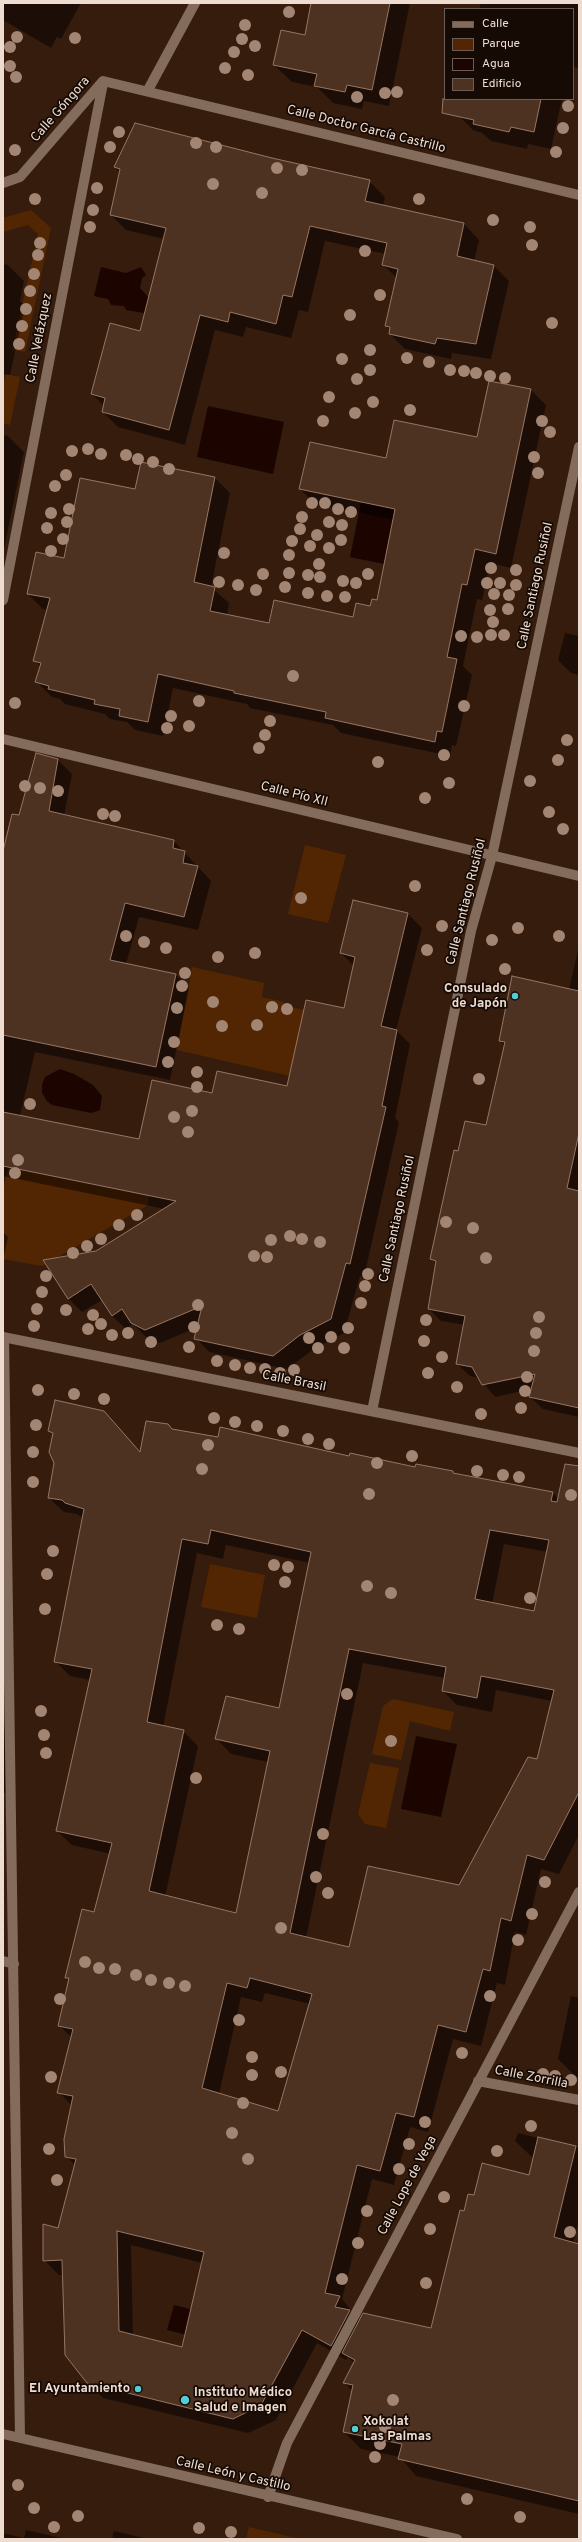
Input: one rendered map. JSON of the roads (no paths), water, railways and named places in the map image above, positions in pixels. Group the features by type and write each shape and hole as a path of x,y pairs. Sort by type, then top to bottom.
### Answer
{"street":[{"path":"148,90 195,3"},
{"name":"Calle Góngora","path":"3,183 20,177 103,81 148,90"},
{"name":"Calle Velázquez","path":"3,600 103,81"},
{"name":"Calle Doctor García Castrillo","path":"148,90 579,195"},
{"name":"Calle Santiago Rusiñol","path":"372,1411 472,931 492,856 579,447"},
{"name":"Calle Pío XII","path":"3,739 579,876"},
{"path":"4,1337 6,1693 14,1964 20,2438"},
{"name":"Calle Brasil","path":"4,1337 579,1453"},
{"name":"Calle Lope de Vega","path":"268,2496 287,2443 579,1892"},
{"path":"3,1962 14,1964"},
{"name":"Calle Zorrilla","path":"478,2081 579,2100"},
{"name":"Calle León y Castillo","path":"3,2434 457,2539"}],"water":[{"path":"101,267 126,273 141,267 146,275 142,278 140,288 149,298 150,314 126,310 124,306 111,305 108,299 94,296"},
{"path":"208,406 284,422 273,474 197,457"},
{"path":"361,502 395,509 384,564 350,557"},
{"path":"60,1069 74,1074 93,1085 102,1096 100,1110 91,1113 52,1105 47,1101 42,1093 42,1085 45,1077"},
{"path":"416,1736 457,1744 441,1817 401,1809"},
{"path":"174,2305 222,2317 215,2342 167,2330"}],"place":[{"name":"Consulado de Japón","path":"515,996"},
{"name":"El Ayuntamiento","path":"138,2389"},
{"name":"Instituto Médico Salud e Imagen","path":"185,2400"},
{"name":"Xokolat Las Palmas","path":"355,2429"}]}
